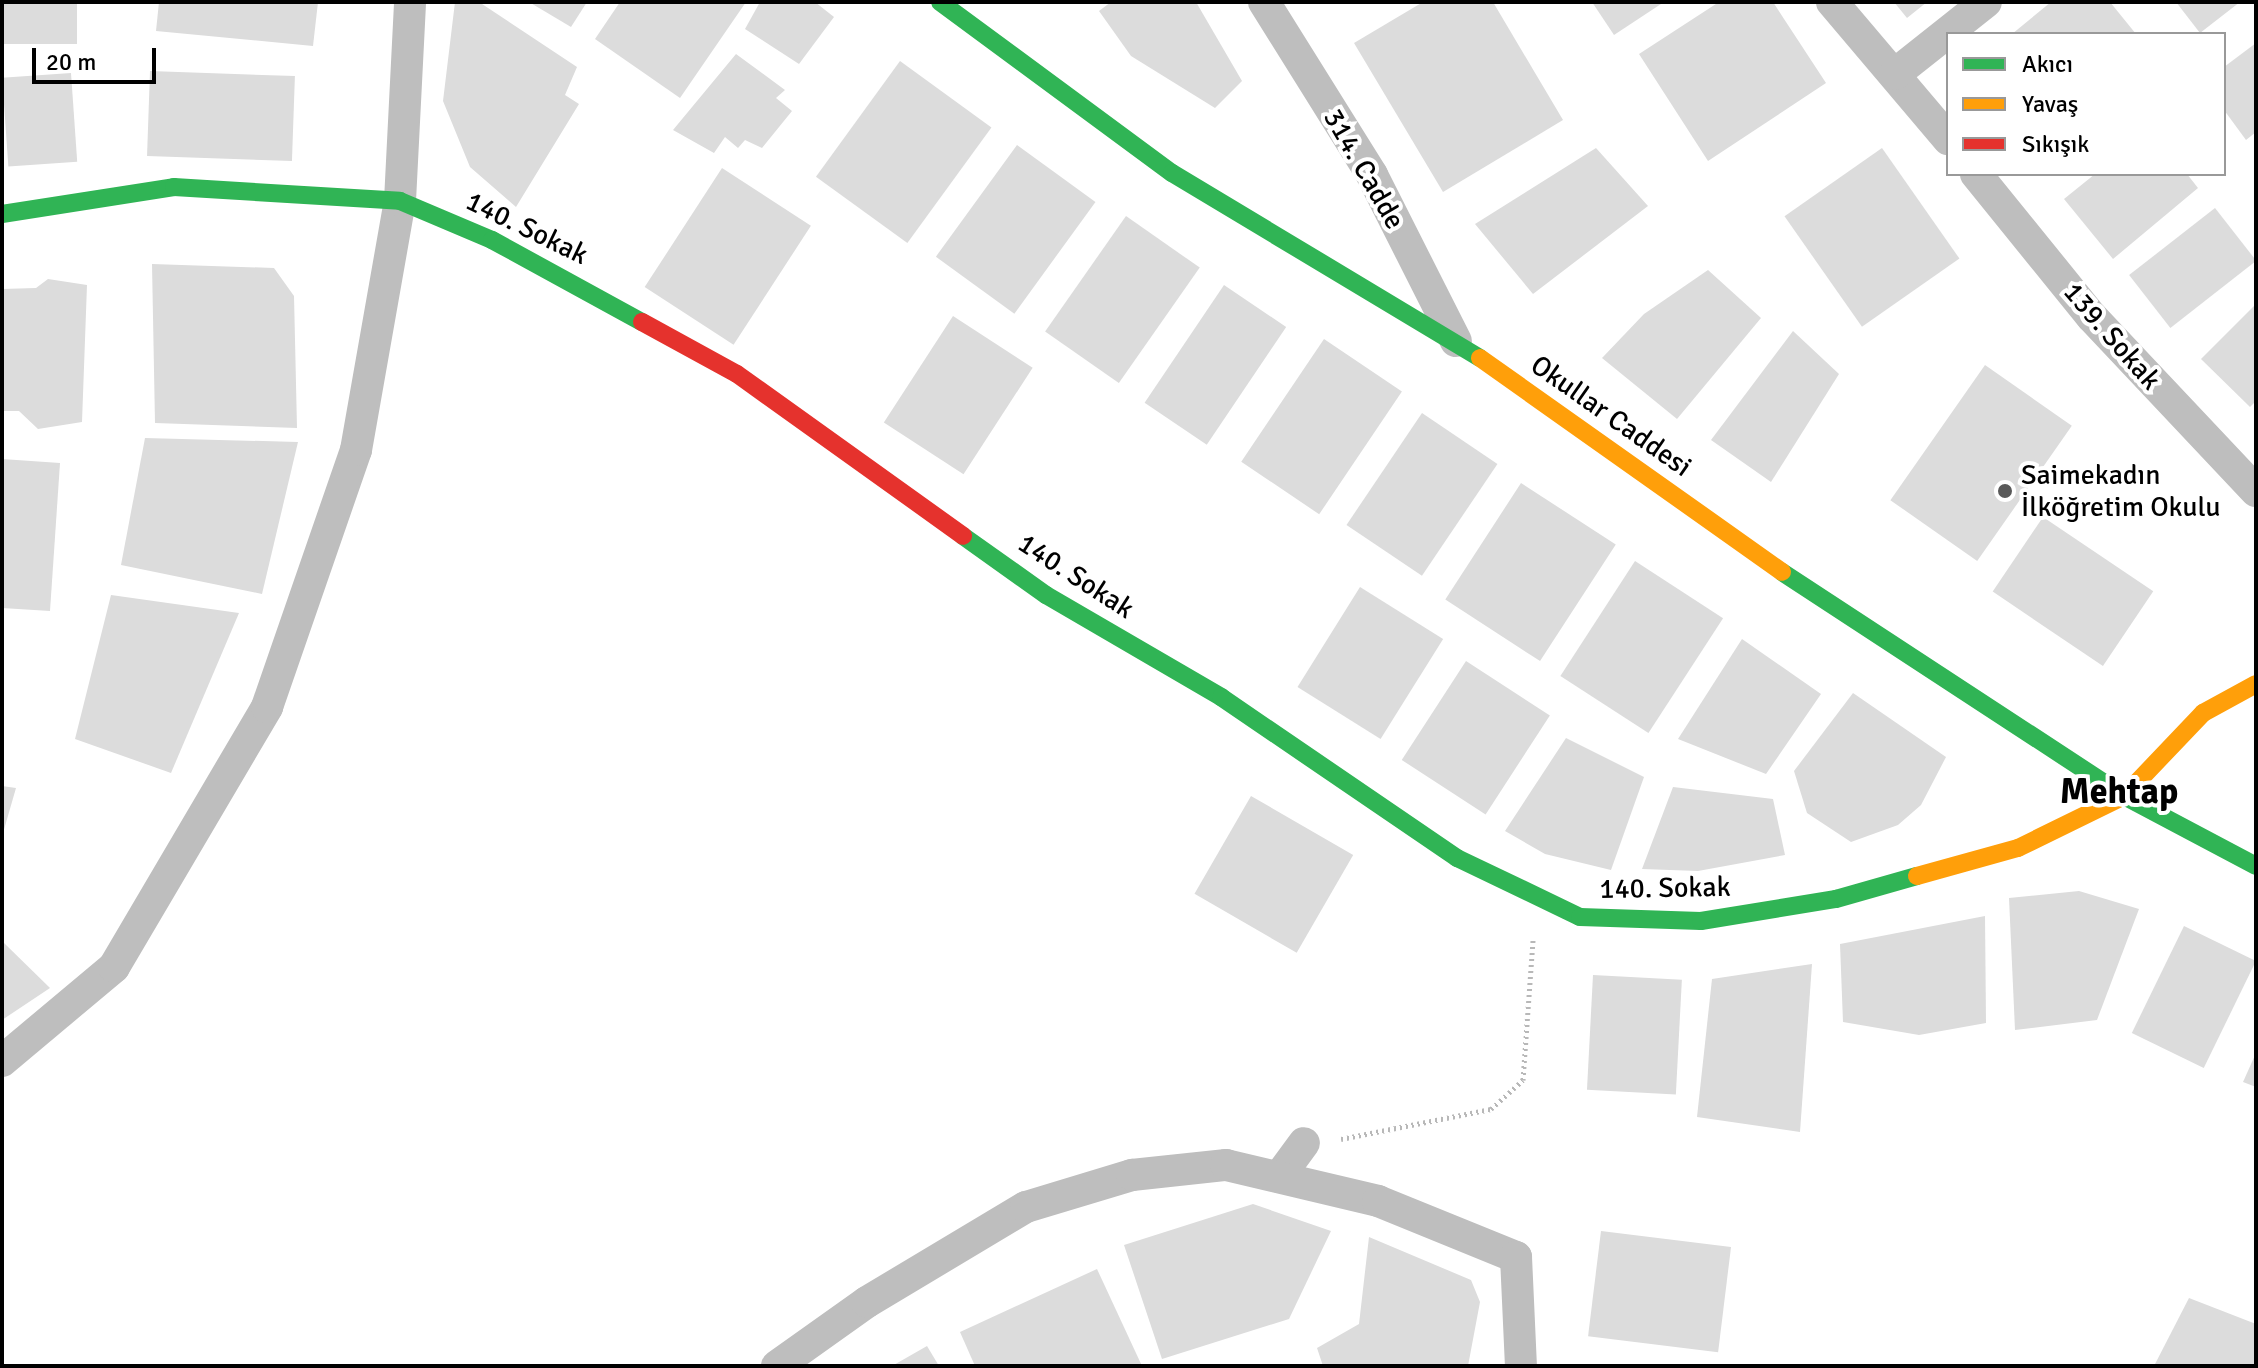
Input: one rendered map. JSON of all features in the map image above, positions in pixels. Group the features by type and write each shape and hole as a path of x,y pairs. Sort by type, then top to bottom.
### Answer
{"street":[{"path":"2,1061 114,967 267,707 356,450 400,201 410,2"},
{"name":"Okullar Caddesi","path":"940,2 1172,173 1456,341 1848,619 2124,796 2256,866"},
{"name":"314. Cadde","path":"1264,2 1372,175 1456,341"},
{"path":"1832,2 1946,137"},
{"path":"1948,32 1986,2"},
{"path":"1895,74 1946,34"},
{"name":"139. Sokak","path":"1978,176 2092,317 2256,491"},
{"name":"140. Sokak","path":"2,214 174,187 400,201 545,264 737,374 1046,595 1221,697 1457,858 1535,907 1580,917 1701,921 1836,899 2018,848 2124,796"},
{"path":"2124,796 2203,713 2256,684"},
{"path":"1279,1177 1304,1143"},
{"path":"777,1366 867,1302 1026,1207 1132,1175 1226,1165 1378,1201 1516,1257 1521,1366"}],"path":[{"path":"1304,1143 1386,1135 1491,1109 1523,1080 1535,907"}],"building":[{"path":"2,2 77,2 77,44 2,44"},
{"path":"159,2 318,2 313,46 156,31"},
{"path":"455,2 479,2 577,67 565,95 579,104 516,207 470,167 443,101"},
{"path":"529,2 587,2 571,27"},
{"path":"620,2 746,2 680,98 595,39"},
{"path":"760,2 815,2 834,17 799,64 745,29"},
{"path":"1111,2 1196,2 1242,81 1215,108 1131,56 1099,11"},
{"path":"1423,2 1493,2 1563,120 1443,192 1354,43"},
{"path":"1592,2 1664,2 1614,35"},
{"path":"1719,2 1773,2 1826,83 1708,161 1639,54"},
{"path":"1894,2 1927,2 1907,18"},
{"path":"2051,2 2110,2 2134,32 2014,32"},
{"path":"2176,2 2240,2 2201,32"},
{"path":"2256,43 2256,132 2246,140 2226,113 2226,66"},
{"path":"736,54 785,90 776,98 792,111 762,148 745,140 738,148 725,137 714,153 673,130"},
{"path":"900,61 991,127 907,243 816,177"},
{"path":"150,71 295,76 292,161 147,156"},
{"path":"71,73 77,162 8,167 2,78"},
{"path":"1017,145 1095,202 1014,314 936,257"},
{"path":"1596,148 1648,206 1533,294 1475,224"},
{"path":"1882,148 1959,259 1862,327 1785,216"},
{"path":"722,168 811,226 734,345 645,287"},
{"path":"2093,176 2189,176 2198,188 2113,259 2064,199"},
{"path":"2215,208 2256,261 2170,328 2129,275"},
{"path":"1126,216 1200,268 1119,383 1045,332"},
{"path":"152,264 274,268 294,296 297,428 155,423"},
{"path":"1708,270 1761,318 1677,419 1602,358 1644,314"},
{"path":"48,279 87,285 82,422 38,429 19,411 2,411 2,289 36,288"},
{"path":"1224,285 1286,327 1207,445 1145,403"},
{"path":"2256,304 2256,401 2250,407 2201,359"},
{"path":"953,316 1033,368 964,474 884,423"},
{"path":"1793,331 1839,374 1771,482 1711,440"},
{"path":"1324,339 1402,392 1319,514 1241,462"},
{"path":"1985,365 2072,426 1977,561 1890,500"},
{"path":"1422,413 1497,464 1422,576 1347,525"},
{"path":"145,438 298,442 262,594 121,565"},
{"path":"2,459 60,463 50,611 2,608"},
{"path":"1521,483 1616,545 1540,661 1445,600"},
{"path":"2043,517 2153,591 2103,666 1993,592"},
{"path":"1635,561 1723,618 1648,733 1560,676"},
{"path":"1360,587 1443,639 1381,739 1297,687"},
{"path":"111,595 239,613 171,773 75,739"},
{"path":"1742,639 1821,694 1766,774 1678,739"},
{"path":"1466,661 1550,715 1486,814 1402,760"},
{"path":"1853,693 1946,757 1921,805 1898,825 1851,842 1807,813 1794,771"},
{"path":"1566,738 1644,777 1611,870 1545,854 1505,831"},
{"path":"2,786 16,788 3,833 2,833"},
{"path":"1673,787 1773,799 1785,855 1698,871 1642,869"},
{"path":"1251,796 1353,855 1297,953 1194,894"},
{"path":"2079,891 2139,909 2097,1020 2015,1030 2009,898"},
{"path":"1985,916 1986,1023 1919,1035 1843,1022 1840,944"},
{"path":"2184,926 2256,961 2204,1068 2132,1033"},
{"path":"2,941 50,988 2,1020"},
{"path":"1812,964 1800,1132 1697,1117 1712,979"},
{"path":"1593,975 1682,980 1676,1095 1587,1090"},
{"path":"2256,1053 2256,1087 2243,1082"},
{"path":"1253,1204 1331,1231 1289,1319 1162,1359 1124,1245"},
{"path":"1601,1231 1731,1247 1718,1352 1588,1336"},
{"path":"1369,1237 1471,1280 1480,1302 1468,1366 1323,1366 1317,1348 1359,1324"},
{"path":"1097,1269 1142,1366 975,1366 960,1332"},
{"path":"2189,1298 2256,1324 2256,1366 2154,1366"},
{"path":"927,1346 939,1366 892,1366"}],"traffic: fast":[{"path":"940,2 1172,173 1480,358"},
{"path":"2,214 174,187 400,201 492,240 642,322"},
{"path":"963,536 1046,595 1221,697 1457,858 1580,917 1701,921 1836,899 1917,876"},
{"path":"1782,572 2124,796 2256,866"}],"traffic: slow":[{"path":"1480,358 1782,572"},
{"path":"1917,876 2018,848 2124,796 2203,713 2256,684"}],"traffic: jam":[{"path":"642,322 737,374 963,536"}],"place":[{"name":"Saimekadın İlköğretim Okulu","path":"2005,491"}],"district":[{"name":"Mehtap","path":"2119,792"}]}
